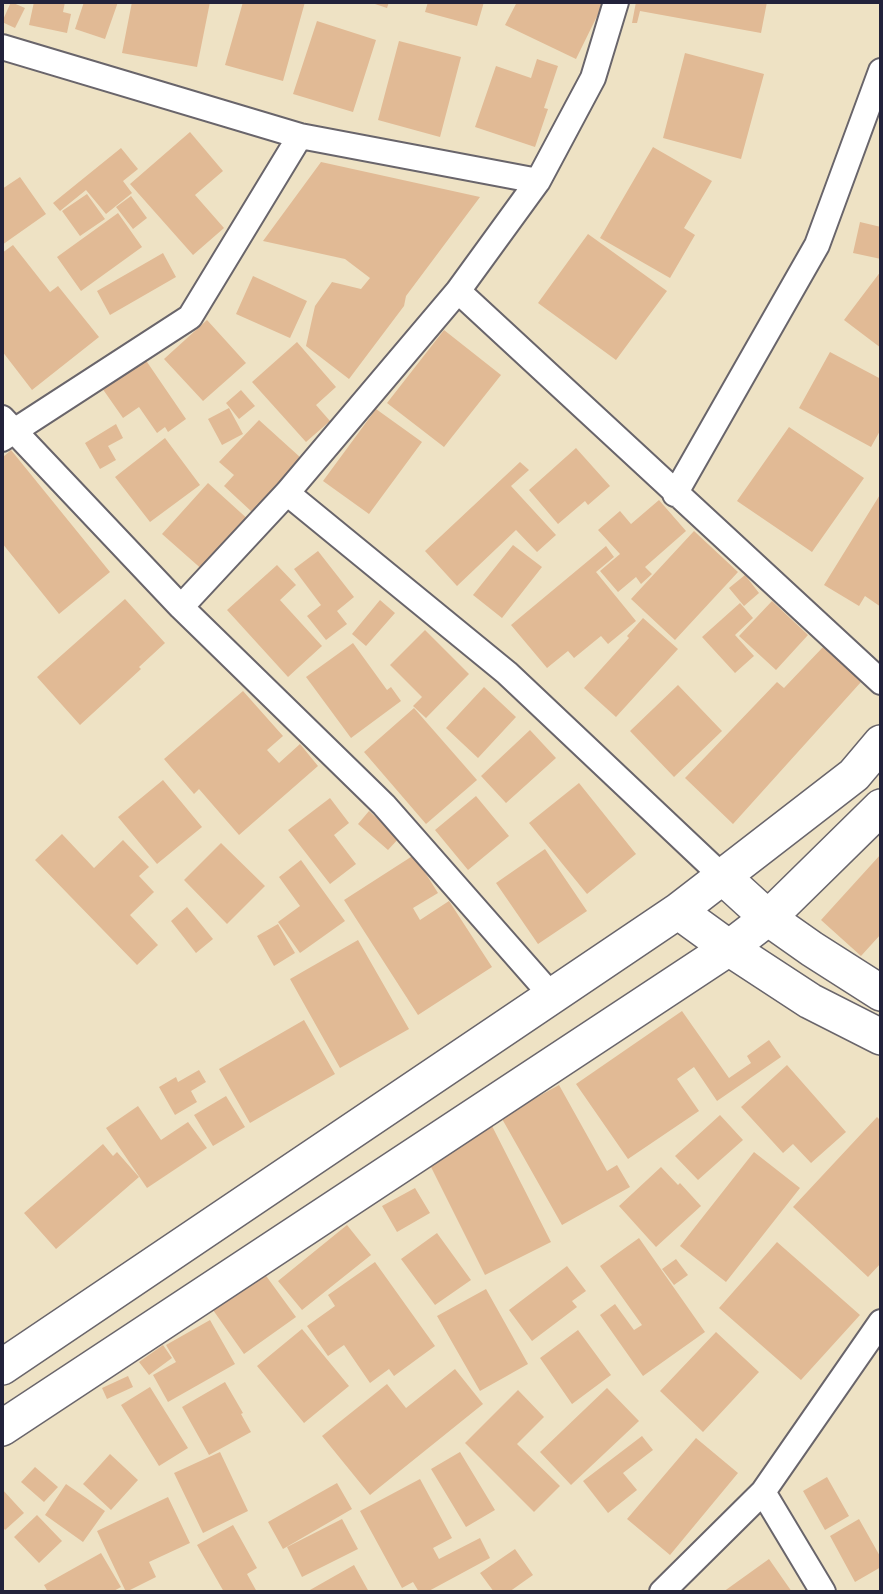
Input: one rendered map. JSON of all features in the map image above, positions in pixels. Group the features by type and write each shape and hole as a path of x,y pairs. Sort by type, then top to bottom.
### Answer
{"main road":[{"path":"2,1367 678,911 854,775 881,743"},
{"path":"2,1427 729,948 768,918 881,807"},
{"path":"722,876 768,918 881,993"},
{"path":"678,911 810,1001 881,1037"}],"street":[{"path":"181,607 287,493 458,291 538,181 593,78 616,2"},
{"path":"7,56 300,135 538,181"},
{"path":"676,494 817,246 881,71"},
{"path":"300,135 190,317 6,429 181,607 384,805 552,996"},
{"path":"458,291 881,682"},
{"path":"287,493 507,673 722,876"},
{"path":"662,1592 763,1492 881,1322"},
{"path":"763,1492 823,1592"}],"building":[{"path":"11,2 25,8 15,28 2,22"},
{"path":"34,2 65,2 63,12 71,14 67,33 29,25"},
{"path":"84,2 118,2 105,39 75,29"},
{"path":"132,2 210,2 197,67 122,53"},
{"path":"243,2 305,2 283,81 225,65"},
{"path":"369,2 389,2 387,8"},
{"path":"428,2 484,2 477,26 425,12"},
{"path":"517,2 604,2 576,59 505,25"},
{"path":"636,2 767,2 761,33 640,11 637,23 632,23"},
{"path":"317,21 376,40 353,112 293,94"},
{"path":"399,41 461,57 440,137 378,120"},
{"path":"685,53 764,74 741,159 663,138"},
{"path":"537,59 558,66 544,108 548,109 535,147 475,127 496,66 531,78"},
{"path":"190,132 223,171 195,195 224,228 193,255 130,184"},
{"path":"653,147 712,181 684,228 695,235 670,278 600,238"},
{"path":"121,148 138,169 123,181 132,193 106,214 86,190 60,211 53,203"},
{"path":"321,162 480,197 406,296 404,306 349,379 306,346 315,306 332,282 361,289 370,278 345,259 263,241"},
{"path":"20,177 46,214 2,245 2,189"},
{"path":"87,194 105,219 80,236 62,211"},
{"path":"131,196 147,218 133,229 116,207"},
{"path":"118,213 142,247 81,291 57,257"},
{"path":"860,222 881,227 881,259 853,253"},
{"path":"588,234 667,291 616,360 538,303"},
{"path":"13,245 50,292 58,286 99,337 32,390 2,351 2,253"},
{"path":"163,253 176,277 110,315 97,291"},
{"path":"881,271 881,348 844,320"},
{"path":"253,276 307,301 290,338 236,314"},
{"path":"207,320 246,363 203,401 164,359"},
{"path":"444,330 501,375 444,447 387,403"},
{"path":"297,342 336,387 316,405 330,421 306,442 252,382"},
{"path":"830,352 881,379 881,429 871,447 799,408"},
{"path":"145,359 186,419 168,432 165,427 157,433 139,407 123,418 102,388"},
{"path":"241,390 255,406 239,419 226,403"},
{"path":"229,408 243,434 222,445 208,419"},
{"path":"376,409 422,442 369,514 323,481"},
{"path":"259,420 301,458 252,512 224,486 234,475 219,462"},
{"path":"116,424 123,438 108,446 116,460 100,469 85,443"},
{"path":"789,427 864,478 812,552 737,501"},
{"path":"165,438 200,485 150,522 115,477"},
{"path":"576,448 610,486 588,505 585,501 558,524 529,490"},
{"path":"11,450 110,572 59,614 2,543 2,458"},
{"path":"520,462 529,470 511,486 556,535 537,552 516,530 457,586 425,551"},
{"path":"208,483 251,522 205,572 162,534"},
{"path":"881,493 881,607 865,596 859,606 824,585"},
{"path":"659,500 686,531 645,567 652,574 641,584 636,577 618,592 600,571 620,554 598,530 620,511 631,524"},
{"path":"694,531 738,572 675,640 631,599"},
{"path":"513,545 542,567 502,618 473,595"},
{"path":"606,546 614,557 596,572 636,621 608,644 601,636 574,658 568,651 547,668 511,625"},
{"path":"318,551 354,597 337,611 347,624 326,640 307,616 321,605 294,569"},
{"path":"277,565 296,585 280,600 322,646 288,677 227,610"},
{"path":"745,575 759,593 744,606 729,588"},
{"path":"125,599 165,643 80,725 37,677"},
{"path":"380,600 395,613 366,646 352,634"},
{"path":"772,601 808,635 776,670 739,636"},
{"path":"740,603 753,618 735,635 754,656 735,673 702,637"},
{"path":"643,618 678,649 616,717 584,688 629,638 627,636"},
{"path":"425,630 469,674 426,718 413,706 422,697 390,665"},
{"path":"353,643 387,690 391,687 401,701 351,738 306,677"},
{"path":"824,646 861,682 733,824 685,778 777,682 784,688"},
{"path":"678,685 722,731 674,777 630,731"},
{"path":"484,687 516,717 478,758 446,728"},
{"path":"243,691 283,736 267,750 279,763 300,744 318,766 239,835 199,789 194,794 164,759"},
{"path":"414,708 477,780 426,824 364,752"},
{"path":"530,730 556,758 506,803 481,776"},
{"path":"163,780 202,827 157,864 118,817"},
{"path":"579,783 636,854 587,894 529,823"},
{"path":"476,796 509,836 468,870 435,830"},
{"path":"330,798 349,823 334,835 356,864 330,884 288,830"},
{"path":"369,811 399,838 388,850 358,824"},
{"path":"62,834 94,868 123,840 149,867 139,876 154,892 130,915 158,945 137,965 35,860"},
{"path":"221,843 265,886 227,924 184,880"},
{"path":"545,849 587,911 538,944 496,883"},
{"path":"881,854 881,934 861,956 821,920"},
{"path":"414,855 438,893 413,908 420,920 449,901 492,967 418,1015 344,900"},
{"path":"301,860 345,921 300,953 278,922 300,906 279,877"},
{"path":"187,907 213,939 196,953 171,921"},
{"path":"278,924 295,953 274,966 257,936"},
{"path":"358,940 409,1029 340,1068 290,979"},
{"path":"682,1011 729,1078 751,1063 747,1056 769,1040 781,1057 717,1101 694,1067 677,1079 699,1111 628,1159 576,1084"},
{"path":"304,1020 335,1074 250,1123 219,1069"},
{"path":"787,1065 846,1132 811,1163 793,1144 783,1153 741,1107"},
{"path":"199,1070 206,1082 191,1091 197,1102 175,1115 159,1087 176,1077 178,1082"},
{"path":"559,1085 607,1171 617,1165 630,1187 562,1225 501,1117"},
{"path":"226,1096 245,1127 213,1146 194,1115"},
{"path":"138,1106 161,1140 188,1122 207,1148 147,1188 106,1128"},
{"path":"720,1115 743,1140 698,1180 675,1156"},
{"path":"877,1117 881,1121 881,1263 868,1277 793,1207"},
{"path":"492,1126 551,1242 485,1275 427,1159"},
{"path":"103,1144 113,1156 117,1152 139,1177 56,1249 24,1213"},
{"path":"754,1152 800,1188 726,1282 680,1246"},
{"path":"661,1167 701,1206 656,1247 619,1206"},
{"path":"415,1188 430,1213 397,1232 382,1206"},
{"path":"347,1225 371,1255 302,1310 278,1281"},
{"path":"437,1233 471,1280 435,1305 401,1259"},
{"path":"639,1238 705,1332 643,1376 600,1315 615,1304 634,1330 642,1325 600,1266"},
{"path":"777,1242 860,1315 801,1380 719,1308"},
{"path":"676,1259 688,1275 674,1285 662,1269"},
{"path":"375,1262 435,1346 394,1376 389,1369 370,1383 344,1345 328,1356 307,1326 335,1306 328,1295"},
{"path":"567,1266 586,1291 572,1301 577,1307 532,1341 509,1310"},
{"path":"264,1273 296,1317 244,1354 213,1310"},
{"path":"486,1289 528,1364 480,1391 437,1316"},
{"path":"210,1320 235,1364 168,1402 153,1375 176,1362 166,1345"},
{"path":"302,1329 349,1386 304,1423 257,1366"},
{"path":"578,1330 611,1375 572,1404 540,1358"},
{"path":"716,1332 759,1372 703,1432 660,1391"},
{"path":"163,1345 172,1358 149,1375 139,1362"},
{"path":"455,1369 483,1404 370,1495 322,1436 387,1384 406,1408"},
{"path":"128,1376 133,1387 107,1399 102,1388"},
{"path":"225,1382 251,1432 209,1455 182,1407"},
{"path":"150,1387 188,1448 159,1466 121,1405"},
{"path":"607,1388 639,1421 571,1485 540,1452"},
{"path":"518,1390 544,1417 517,1444 560,1486 534,1512 465,1443"},
{"path":"642,1436 653,1450 623,1473 637,1490 608,1513 583,1481"},
{"path":"696,1438 738,1473 670,1555 627,1519"},
{"path":"220,1452 248,1511 203,1533 174,1473"},
{"path":"460,1452 495,1510 466,1527 431,1469"},
{"path":"110,1454 138,1480 111,1510 83,1484"},
{"path":"35,1467 58,1487 44,1502 21,1482"},
{"path":"827,1477 849,1516 825,1530 803,1491"},
{"path":"420,1479 452,1538 433,1548 439,1559 480,1538 490,1558 427,1592 419,1592 413,1582 402,1588 360,1511"},
{"path":"337,1483 352,1509 283,1549 268,1522"},
{"path":"66,1484 105,1511 83,1542 45,1515"},
{"path":"2,1489 24,1513 5,1530 2,1526"},
{"path":"168,1497 190,1543 149,1562 156,1577 126,1592 97,1531"},
{"path":"37,1515 62,1541 39,1563 14,1537"},
{"path":"342,1519 358,1549 302,1577 287,1547"},
{"path":"859,1519 881,1558 881,1567 855,1582 830,1536"},
{"path":"233,1525 257,1568 247,1574 257,1592 224,1592 197,1545"},
{"path":"515,1549 533,1575 509,1592 494,1592 480,1573"},
{"path":"101,1553 121,1587 112,1592 48,1592 44,1585"},
{"path":"769,1559 792,1592 723,1592"},
{"path":"354,1565 369,1592 310,1590"}]}
